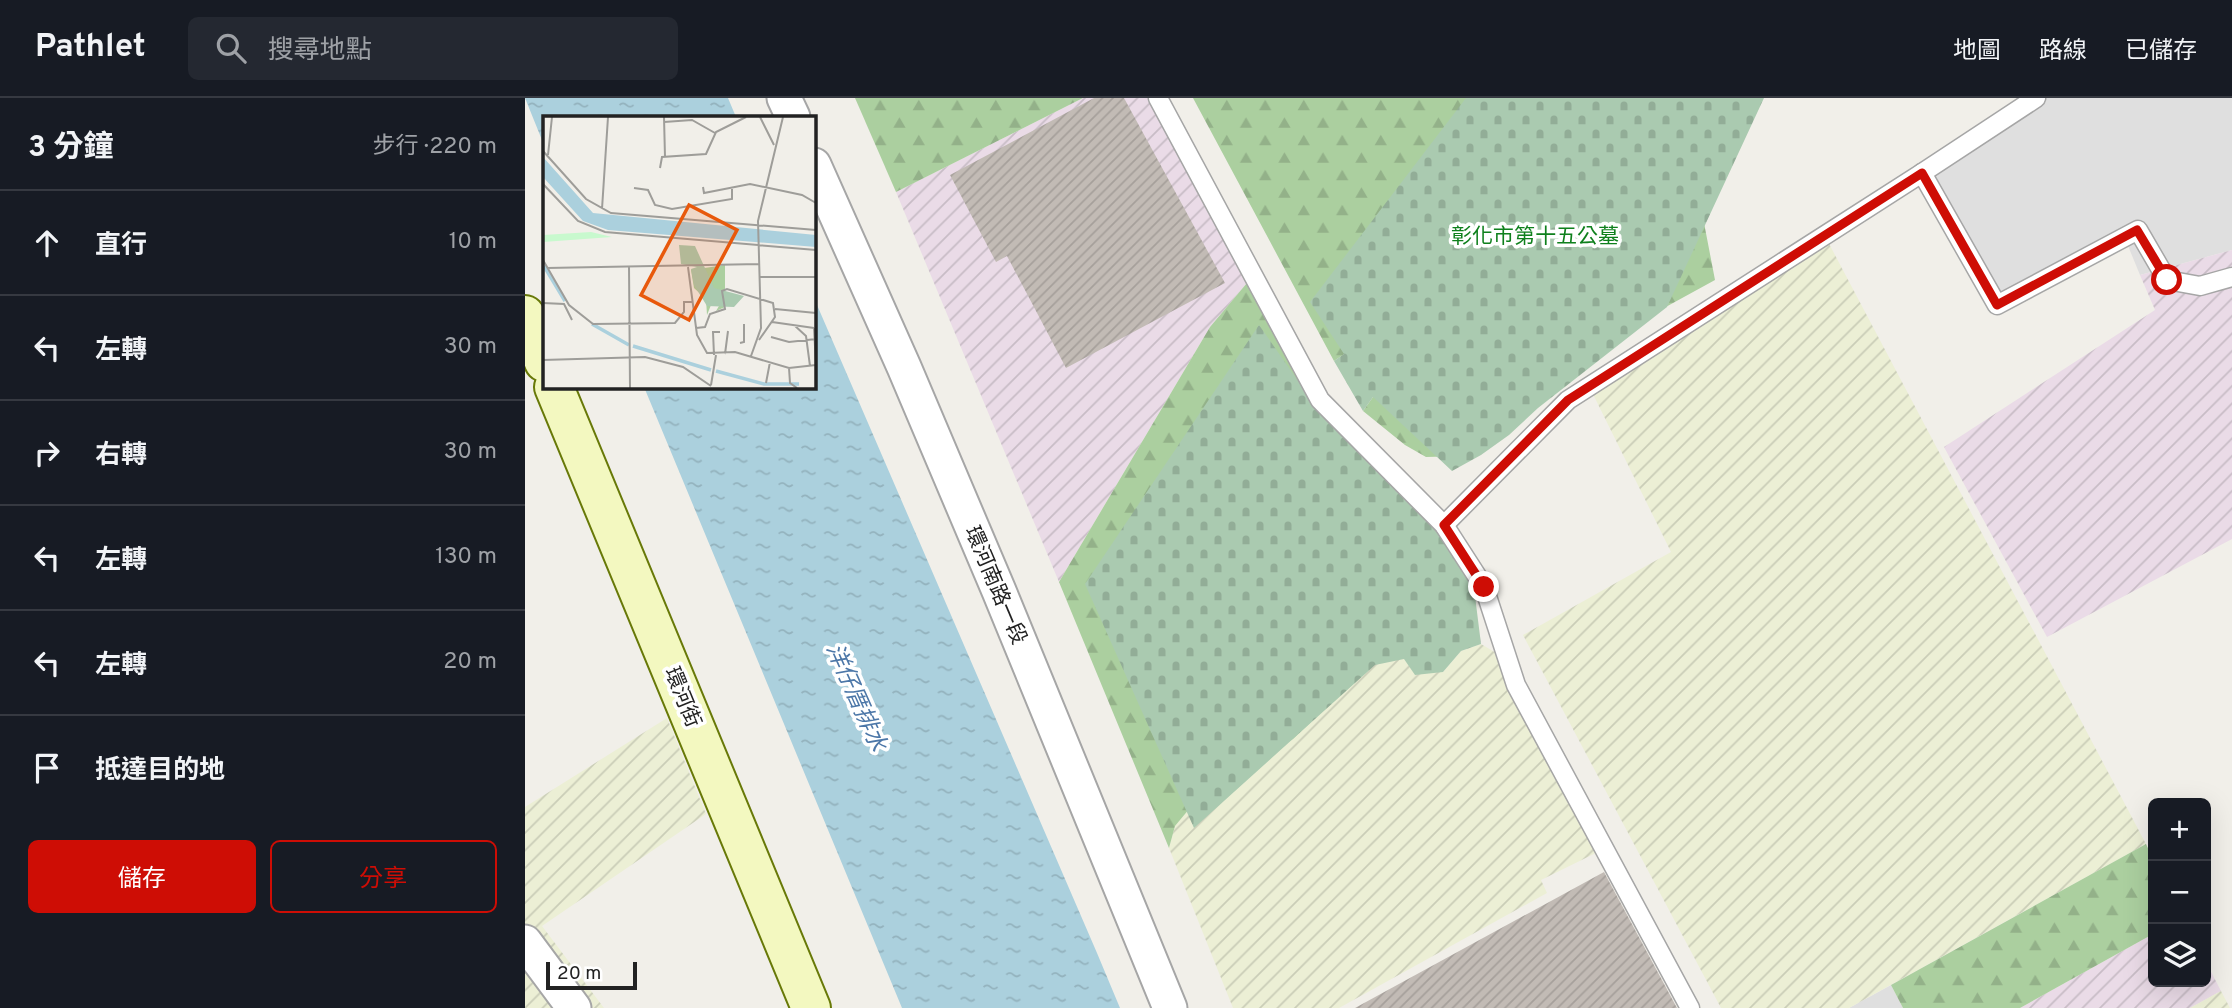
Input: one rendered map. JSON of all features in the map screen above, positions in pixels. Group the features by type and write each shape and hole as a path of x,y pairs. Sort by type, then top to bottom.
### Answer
{"street":[{"path":"784,98 793,116"},
{"name":"環河南路一段","path":"815,167 999,591 1170,1008"},
{"path":"525,315 543,360"},
{"name":"環河街","path":"554,388 811,1008"},
{"path":"525,942 574,1008"}],"lane":[{"path":"1158,98 1320,400 1444,525 1484,587 1516,685 1690,1008"},
{"path":"1444,525 1568,400 2036,98"},
{"path":"1922,173 1997,305 2137,230 2167,280 2200,286 2232,277"}],"shaded area":[{"path":"1083,98 1149,98 1252,277 1210,327 1059,582 896,192"},
{"path":"2029,98 2232,98 2232,250 2140,275 2126,241 1995,306 1920,172"},
{"path":"2232,250 2232,539 2047,637 1944,447 2155,310 2140,275"},
{"path":"2148,937 2148,987 2211,987 2211,972 2221,991 2190,1008 2020,1008"},
{"path":"1891,985 1903,1008 1849,1008"}],"green space":[{"path":"855,98 1083,98 896,192"},
{"name":"彰化市第十五公墓","path":"1193,98 1650,98 1700,202 1715,280 1611,337 1464,456 1426,457 1405,445 1363,411 1407,349 1386,326 1334,361"},
{"name":"彰化市第十五公墓","path":"1466,98 1764,98 1667,307 1538,408 1509,435 1452,471 1373,397 1363,411 1334,361 1344,354 1310,302"},
{"path":"1826,238 2146,844 1849,1008 1721,1008 1523,635 1671,552 1588,384"},
{"path":"1252,277 1312,379 1257,654 1311,722 1293,739 1195,802 1175,826 1169,848 1059,582 1210,327"},
{"path":"1259,325 1303,388 1312,379 1446,517 1471,564 1481,644 1461,651 1443,672 1415,675 1404,659 1375,665 1194,828 1085,584"},
{"path":"1353,628 1443,672 1461,651 1481,644 1503,657 1604,849 1541,880 1547,893 1339,1008 1233,1008 1169,848 1175,826 1195,802 1293,739 1311,722 1326,704"},
{"path":"667,718 706,814 542,926 604,1008 525,1008 525,807"},
{"path":"2146,844 2148,937 2020,1008 1903,1008 1891,985"},
{"path":"2221,991 2230,1008 2190,1008"}],"water":[{"path":"525,98 728,98 736,116 543,116 543,143"},
{"name":"洋仔厝排水","path":"815,300 1120,1008 902,1008 644,388 815,388"}],"building":[{"path":"1094,98 1124,98 1225,283 1066,368 1007,256 996,262 950,175"},
{"path":"1604,872 1677,1008 1355,1008"}],"route":[{"path":"1484,587 1444,525 1568,400 1922,173 1997,305 2137,230 2167,280"}]}
